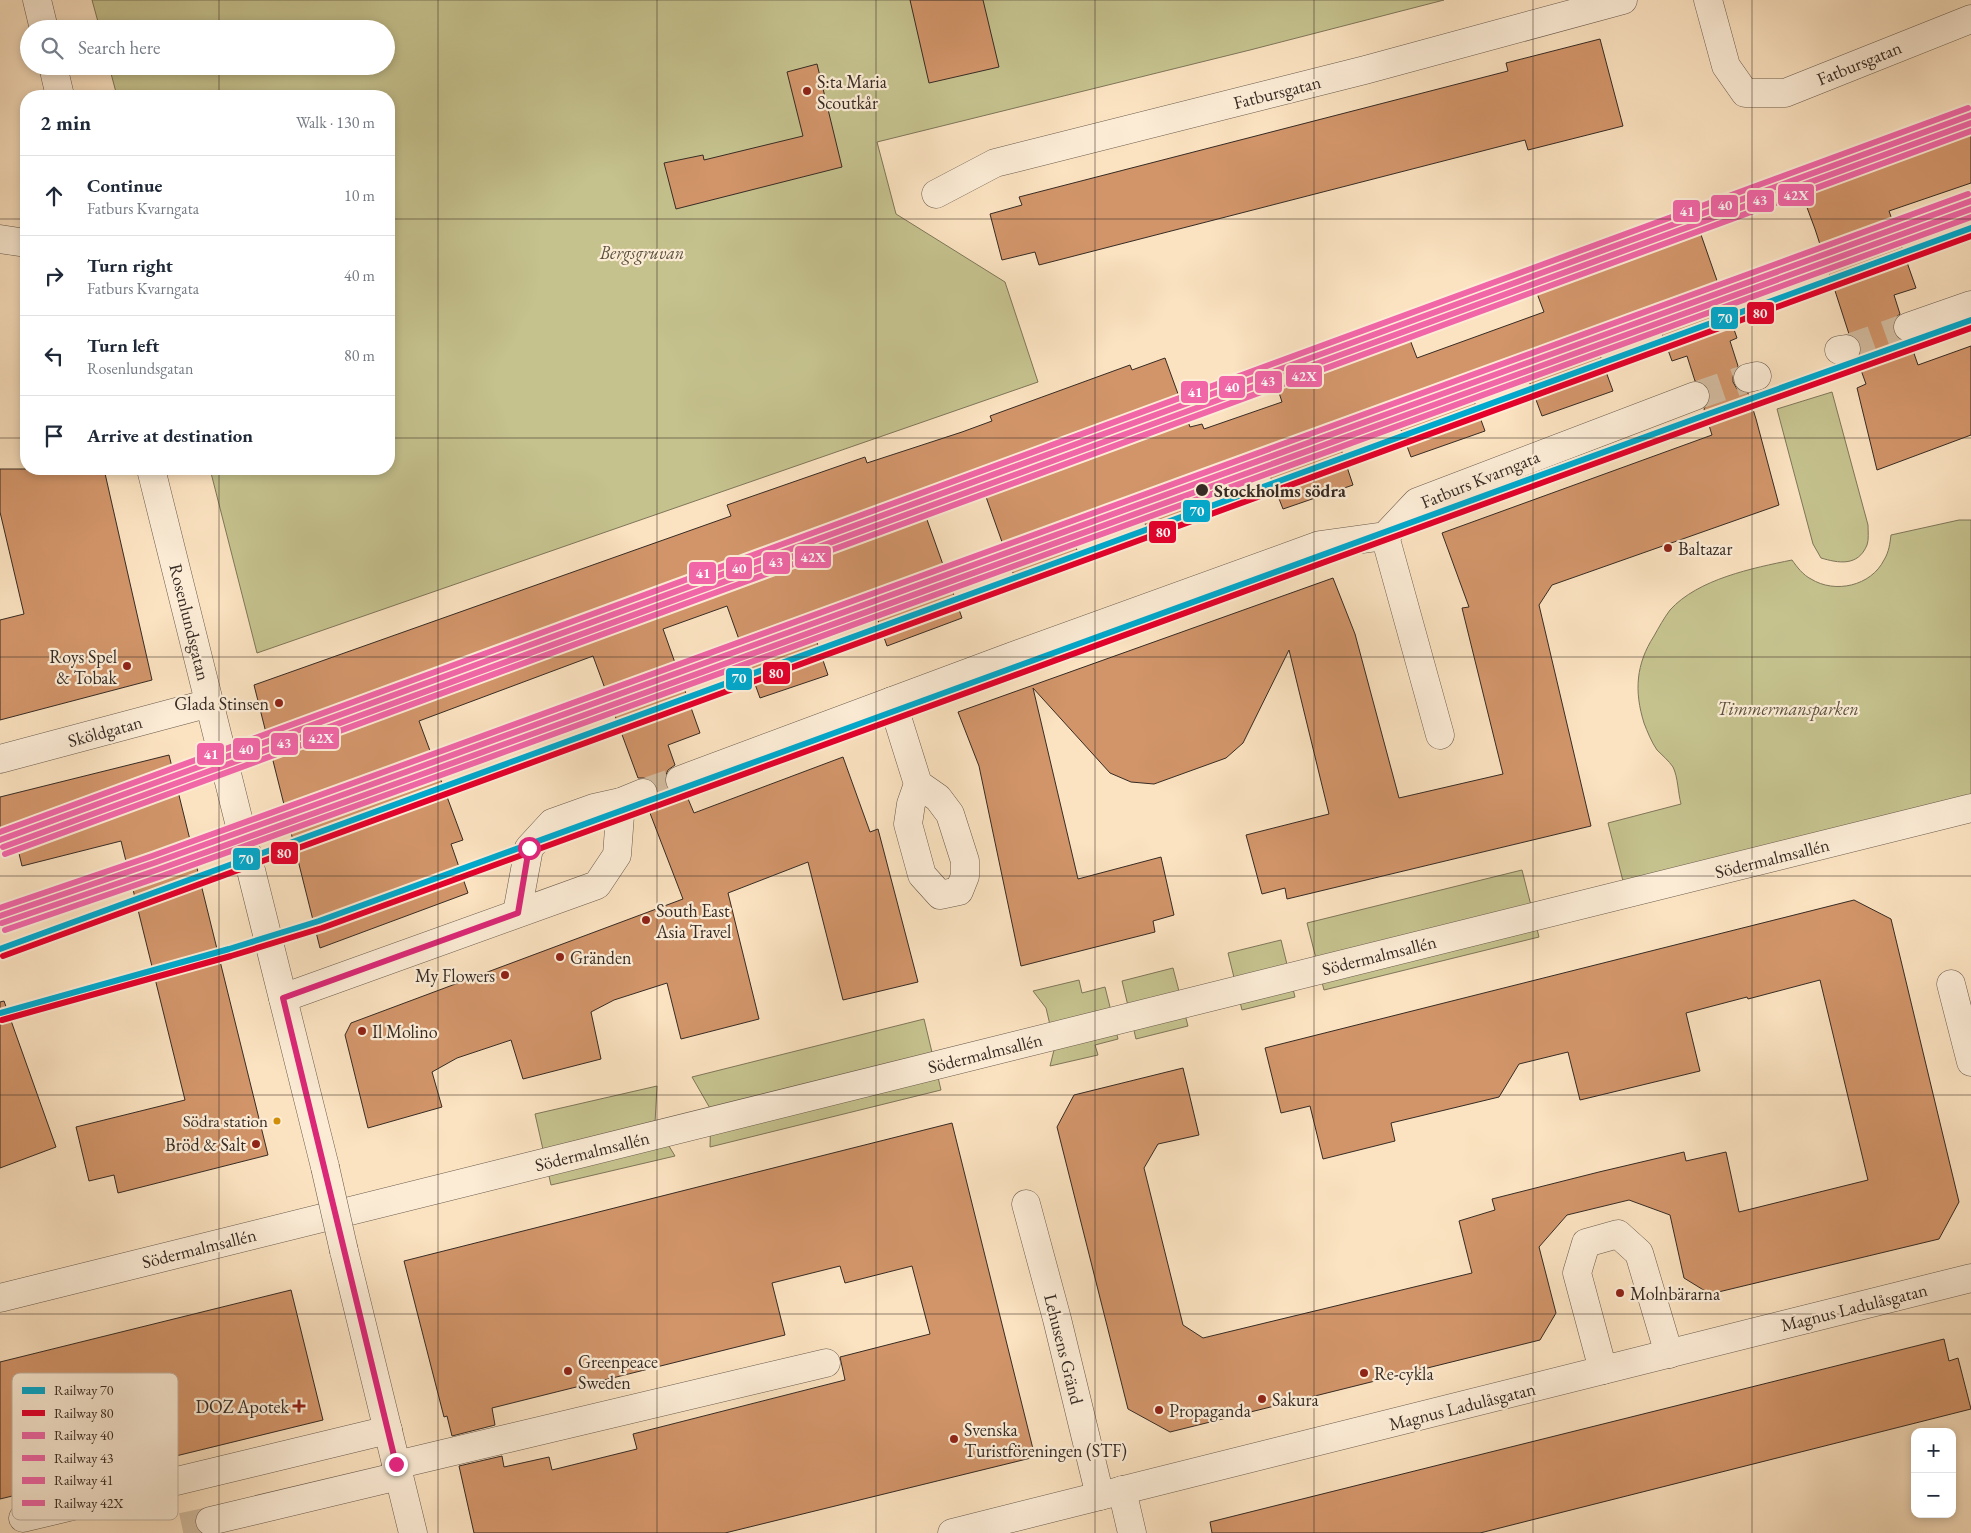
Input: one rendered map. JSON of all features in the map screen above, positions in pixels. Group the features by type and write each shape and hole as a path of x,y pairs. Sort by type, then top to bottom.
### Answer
{"street":[{"path":"37,0 42,20"},
{"name":"Fatbursgatan","path":"936,194 995,163 1365,70 1623,0"},
{"name":"Fatbursgatan","path":"1708,0 1726,66 1744,93 1785,93 1971,19"},
{"path":"55,75 59,90"},
{"path":"0,239 20,242"},
{"path":"1908,327 1971,305"},
{"name":"Fatburs Kvarngata","path":"1385,536 1417,502 1695,396"},
{"name":"Rosenlundsgatan","path":"153,475 325,1167 413,1533"},
{"path":"680,780 1320,545 1385,536 1440,735"},
{"path":"892,701 918,784"},
{"name":"Sköldgatan","path":"0,759 210,703"},
{"path":"283,998 597,885 617,855 632,798 594,808 552,823 529,848 518,913"},
{"name":"Södermalmsallén","path":"0,1298 1971,808"},
{"path":"1952,984 1971,1062"},
{"name":"Lehusens Gränd","path":"1026,1204 1059,1329 1111,1493 1132,1533"},
{"path":"1603,1370 1577,1273 1586,1242 1618,1234 1639,1253 1669,1354"},
{"name":"Magnus Ladulåsgatan","path":"952,1533 1971,1278"},
{"path":"210,1521 398,1470 826,1363"},
{"path":"178,1481 388,1430"}],"green space":[{"name":"Bergsgruvan","path":"92,0 1444,0 877,142 896,214 1005,282 1038,382 257,653 212,475 395,475 395,90 115,90 111,75 395,75 395,20 98,20"},
{"path":"1832,392 1868,525 1868,543 1863,552 1858,557 1847,562 1821,558 1813,544 1777,409"},
{"name":"Timmermansparken","path":"1959,520 1971,520 1971,796 1623,881 1608,823 1681,804 1673,767 1657,750 1644,723 1638,689 1643,657 1670,610 1695,590 1727,576 1792,560 1805,575 1820,584 1831,586 1852,585 1862,581 1878,569 1887,554 1891,535"},
{"path":"1522,870 1539,937 1324,990 1307,923"},
{"path":"1281,940 1295,997 1242,1010 1228,953"},
{"path":"1173,968 1188,1026 1136,1039 1122,981"},
{"path":"1079,980 1082,993 1105,987 1118,1039 1095,1045 1098,1055 1050,1066 1055,1046 1046,1008 1033,991"},
{"path":"924,1019 941,1090 710,1147 711,1110 692,1077"},
{"path":"657,1086 655,1123 675,1156 551,1185 535,1114"}],"building":[{"path":"910,0 983,0 999,67 929,83"},
{"path":"1600,39 1623,126 1528,150 1525,140 1039,265 1035,252 1002,260 990,214 1022,205 1019,197 1508,71 1506,63"},
{"path":"817,64 842,167 676,209 664,163 703,155 704,160 803,136 787,72"},
{"path":"1971,122 1971,183 1889,211 1916,288 1894,295 1900,314 1896,317 1893,324 1893,333 1898,339 1910,342 1918,365 1971,346 1971,435 1877,470 1857,388 1866,384 1857,359 1861,354 1861,346 1858,339 1849,334 1799,186"},
{"path":"1699,229 1737,338 1730,341 1738,366 1733,373 1733,382 1737,389 1748,393 1779,505 1552,585 1539,605 1591,826 1287,899 1285,888 1262,894 1246,835 1329,814 1289,650 1243,743 1226,758 1154,784 1131,782 1110,773 1033,688 1078,879 1161,857 1174,915 1153,921 1155,932 1021,966 979,766 958,712 1333,578 1355,634 1399,798 1503,774 1462,608 1469,607 1442,533 1712,435 1704,409 1710,399 1709,390 1704,384 1695,381 1687,356 1672,361 1655,314 1593,336 1613,391 1542,416 1522,362 1467,382 1485,431 1411,457 1394,411 1335,431 1353,485 1283,509 1269,473 1205,494 1212,513 1149,535 1140,509 1071,534 1081,561 1017,584 980,480 920,500 962,618 887,646 874,609 813,631 828,675 760,698 727,606 663,629 700,733 668,745 675,765 668,770 665,777 665,785 670,792 678,795 686,794 694,813 843,757 870,832 878,829 918,982 843,1000 808,862 728,893 759,1019 681,1039 667,983 614,1000 591,1012 601,1059 523,1079 511,1040 457,1058 432,1072 442,1107 368,1128 345,1035 351,1023 683,899 648,808 656,802 658,788 652,780 638,778 593,656 419,721 463,840 451,844 468,893 320,948 254,685 731,516 727,505 865,457 867,463 962,432 992,421 990,416 1130,365 1132,370 1165,358 1190,427 1202,424 1204,429 1282,402 1275,380 1407,332 1417,358 1544,312 1535,288"},
{"path":"0,469 20,469 20,475 105,475 152,680 0,720 0,620 24,614 0,512"},
{"path":"169,755 268,1155 118,1193 114,1175 89,1181 76,1127 185,1100 121,841 22,866 14,833 0,836 0,797"},
{"path":"1854,900 1891,919 1959,1202 1939,1239 1710,1294 1684,1278 1670,1215 1629,1200 1567,1215 1539,1247 1556,1313 1540,1340 1170,1432 1128,1409 1057,1127 1074,1095 1183,1068 1199,1135 1158,1144 1144,1168 1183,1325 1203,1338 1472,1273 1459,1221 1495,1210 1492,1199 1599,1172 1684,1152 1686,1161 1726,1152 1739,1212 1868,1180 1820,980 1686,1013 1700,1071 1580,1100 1568,1052 1519,1064 1499,1097 1391,1123 1395,1141 1323,1159 1310,1106 1281,1113 1265,1048"},
{"path":"4,1001 56,1147 0,1168 0,1002"},
{"path":"952,1123 1035,1457 725,1533 474,1533 459,1466 502,1456 504,1467 549,1457 552,1470 637,1449 633,1434 845,1380 840,1357 930,1334 912,1266 845,1283 840,1266 772,1283 785,1335 492,1408 495,1425 452,1436 447,1416 444,1417 404,1261"},
{"path":"291,1290 323,1420 178,1455 178,1373 12,1373 12,1496 0,1499 0,1362"},
{"path":"1944,1339 1949,1361 1958,1358 1971,1409 1480,1533 1212,1533 1210,1522"}],"tunnel":[{"path":"1846,349 1908,327"},
{"path":"1695,396 1748,378"},
{"path":"643,793 680,780"},
{"path":"182,1527 210,1521"}],"rail line":[{"name":"41","path":"0,832 1968,108"},
{"name":"40","path":"0,840 1971,115"},
{"name":"43","path":"3,847 1971,123"},
{"name":"42X","path":"5,854 1971,131"},
{"name":"41","path":"0,908 152,856 403,765 1968,194"},
{"name":"40","path":"0,916 154,863 406,772 1971,201"},
{"name":"43","path":"2,923 157,870 409,779 1971,209"},
{"name":"42X","path":"5,930 159,877 411,786 1971,217"},
{"name":"70","path":"0,949 1971,228"},
{"name":"80","path":"3,956 1971,236"},
{"name":"70","path":"0,1013 229,949 319,921 1971,320"},
{"name":"80","path":"2,1020 231,956 322,928 1971,328"}],"place":[{"name":"S:ta Maria Scoutkår","path":"807,91"},
{"name":"Stockholms södra","path":"1202,490"},
{"name":"Baltazar","path":"1668,548"},
{"name":"Roys Spel & Tobak","path":"127,666"},
{"name":"Glada Stinsen","path":"279,703"},
{"name":"South East Asia Travel","path":"646,920"},
{"name":"Gränden","path":"560,957"},
{"name":"My Flowers","path":"505,975"},
{"name":"Il Molino","path":"362,1031"},
{"name":"Södra station","path":"277,1121"},
{"name":"Bröd & Salt","path":"256,1144"},
{"name":"Molnbärarna","path":"1620,1293"},
{"name":"Greenpeace Sweden","path":"568,1371"},
{"name":"Re-cykla","path":"1364,1373"},
{"name":"Sakura","path":"1262,1399"},
{"name":"DOZ Apotek","path":"299,1406"},
{"name":"Propaganda","path":"1159,1410"},
{"name":"Svenska Turistföreningen (STF)","path":"954,1439"}],"route":[{"path":"396,1464 283,998 518,913 529,848"}]}
